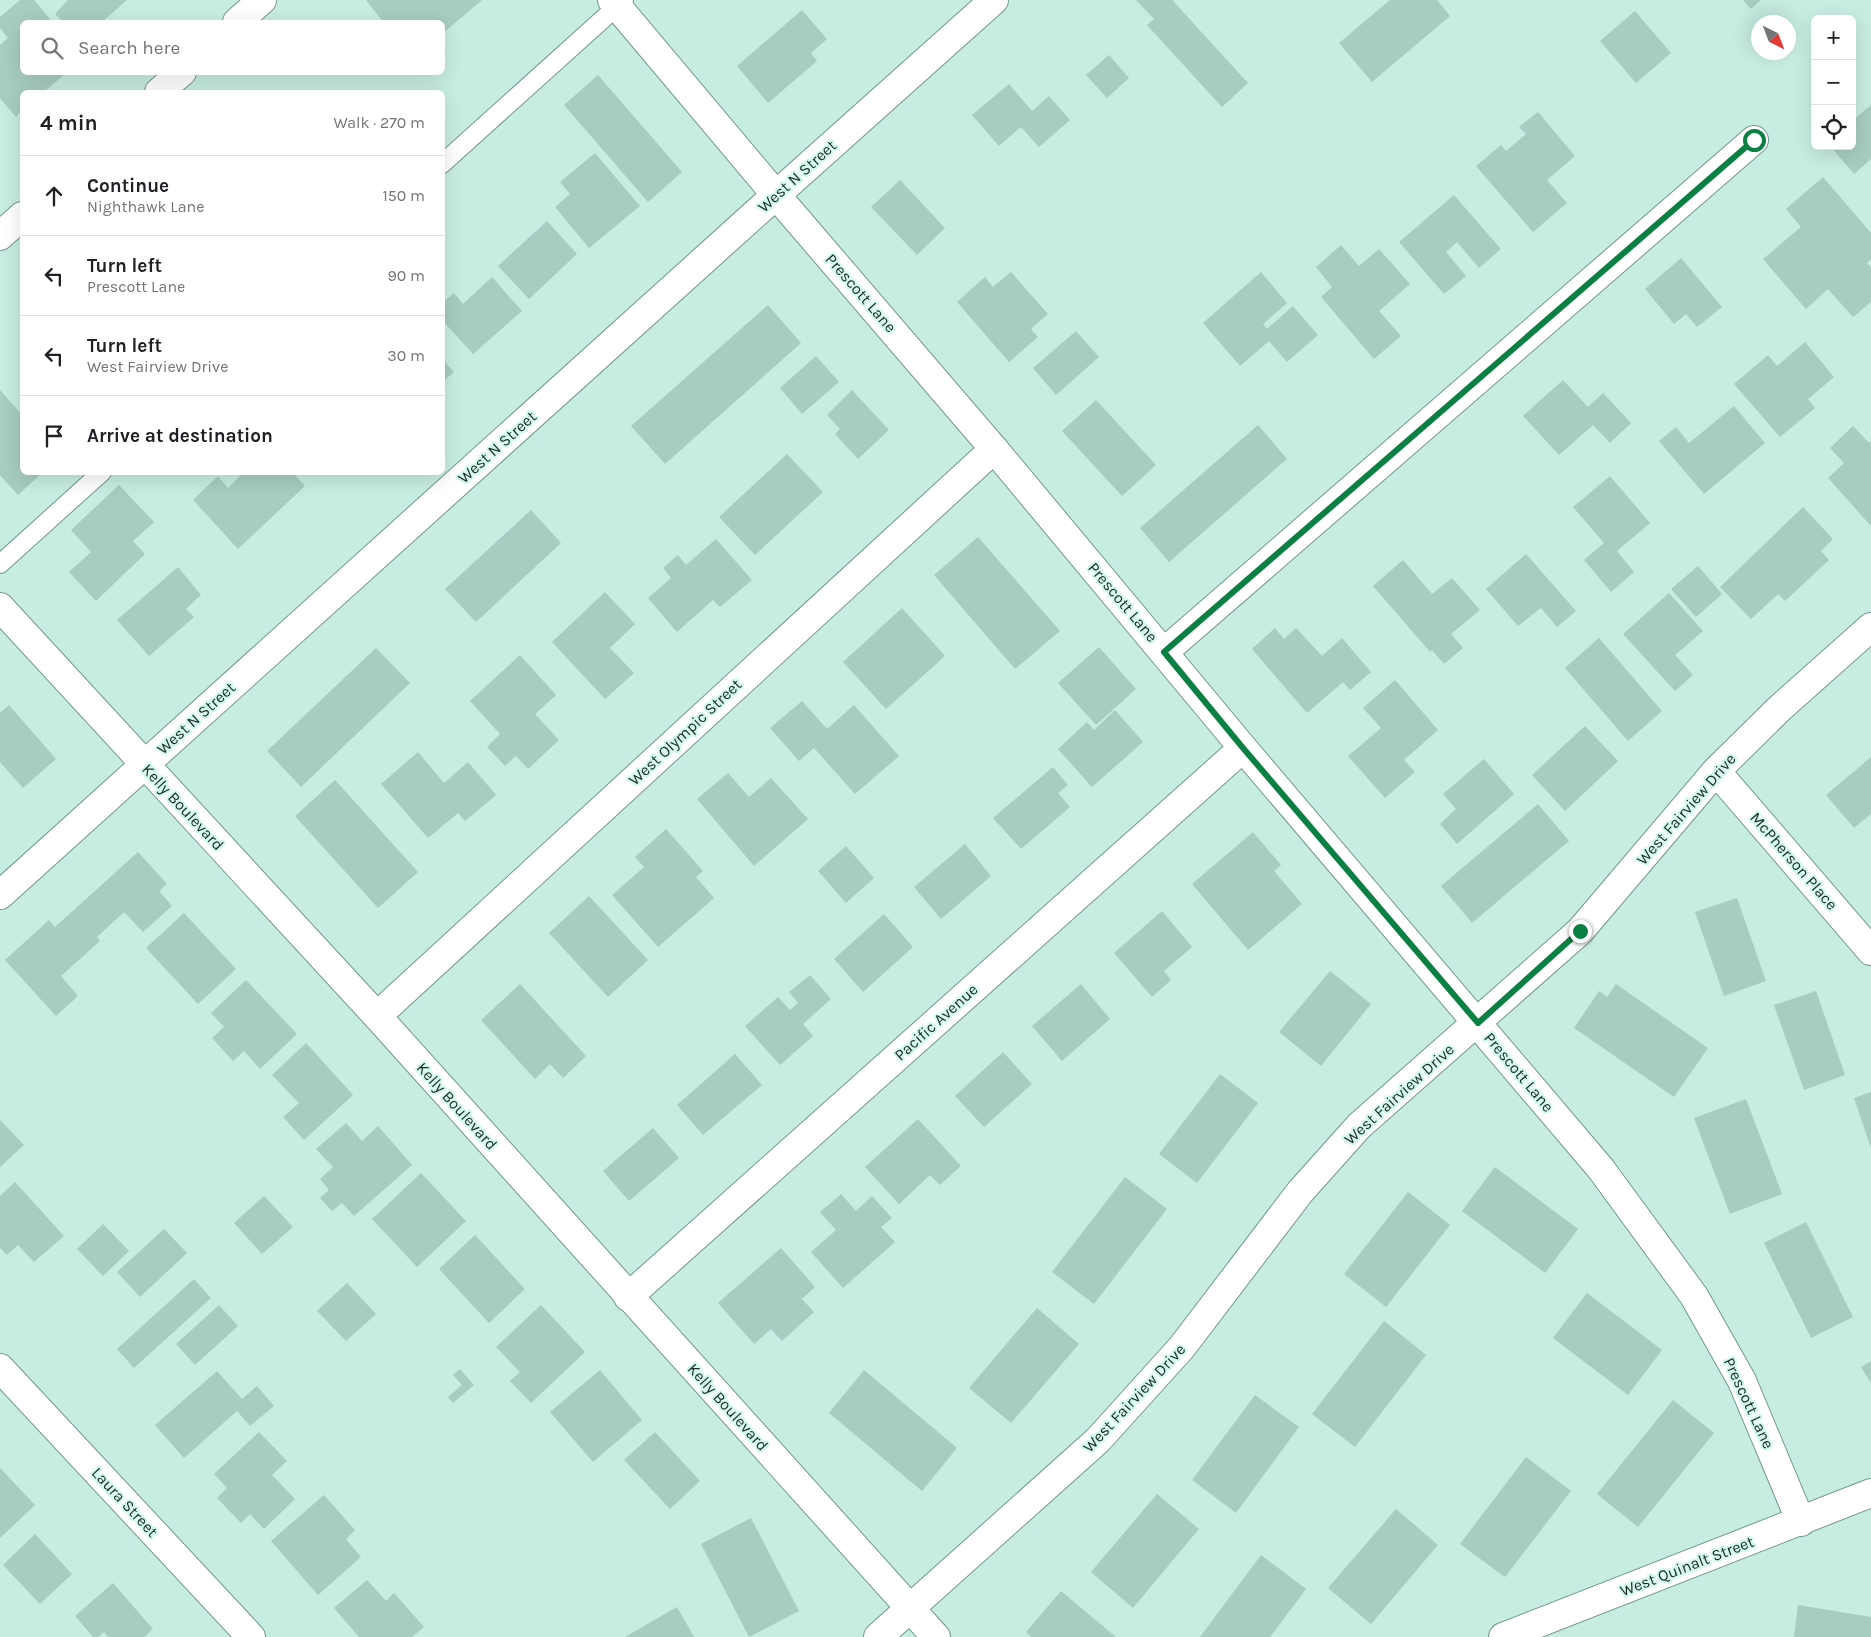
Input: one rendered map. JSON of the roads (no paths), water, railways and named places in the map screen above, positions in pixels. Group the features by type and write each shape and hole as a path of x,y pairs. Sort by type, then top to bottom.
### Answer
{"street":[{"path":"239,20 262,0"},
{"name":"West N Street","path":"0,895 994,0"},
{"name":"Prescott Lane","path":"618,2 776,195 994,449 1243,748 1601,1168 1694,1296 1742,1381 1801,1522"},
{"path":"161,90 179,75"},
{"path":"1164,652 1754,140"},
{"path":"0,236 20,218"},
{"name":"West Olympic Street","path":"376,1016 994,449"},
{"name":"Kelly Boulevard","path":"0,607 376,1016 910,1608"},
{"name":"West Fairview Drive","path":"878,1637 1098,1440 1182,1347 1300,1192 1359,1126 1580,931 1716,771 1780,708 1871,627"},
{"name":"Pacific Avenue","path":"628,1296 1243,748"},
{"name":"McPherson Place","path":"1716,771 1871,951"},
{"name":"Laura Street","path":"0,1368 251,1637"},
{"name":"West Quinalt Street","path":"1503,1637 1871,1493"},
{"path":"910,1608 936,1637"}],"lane":[{"path":"445,161 618,2"},
{"path":"0,564 99,475"}]}
